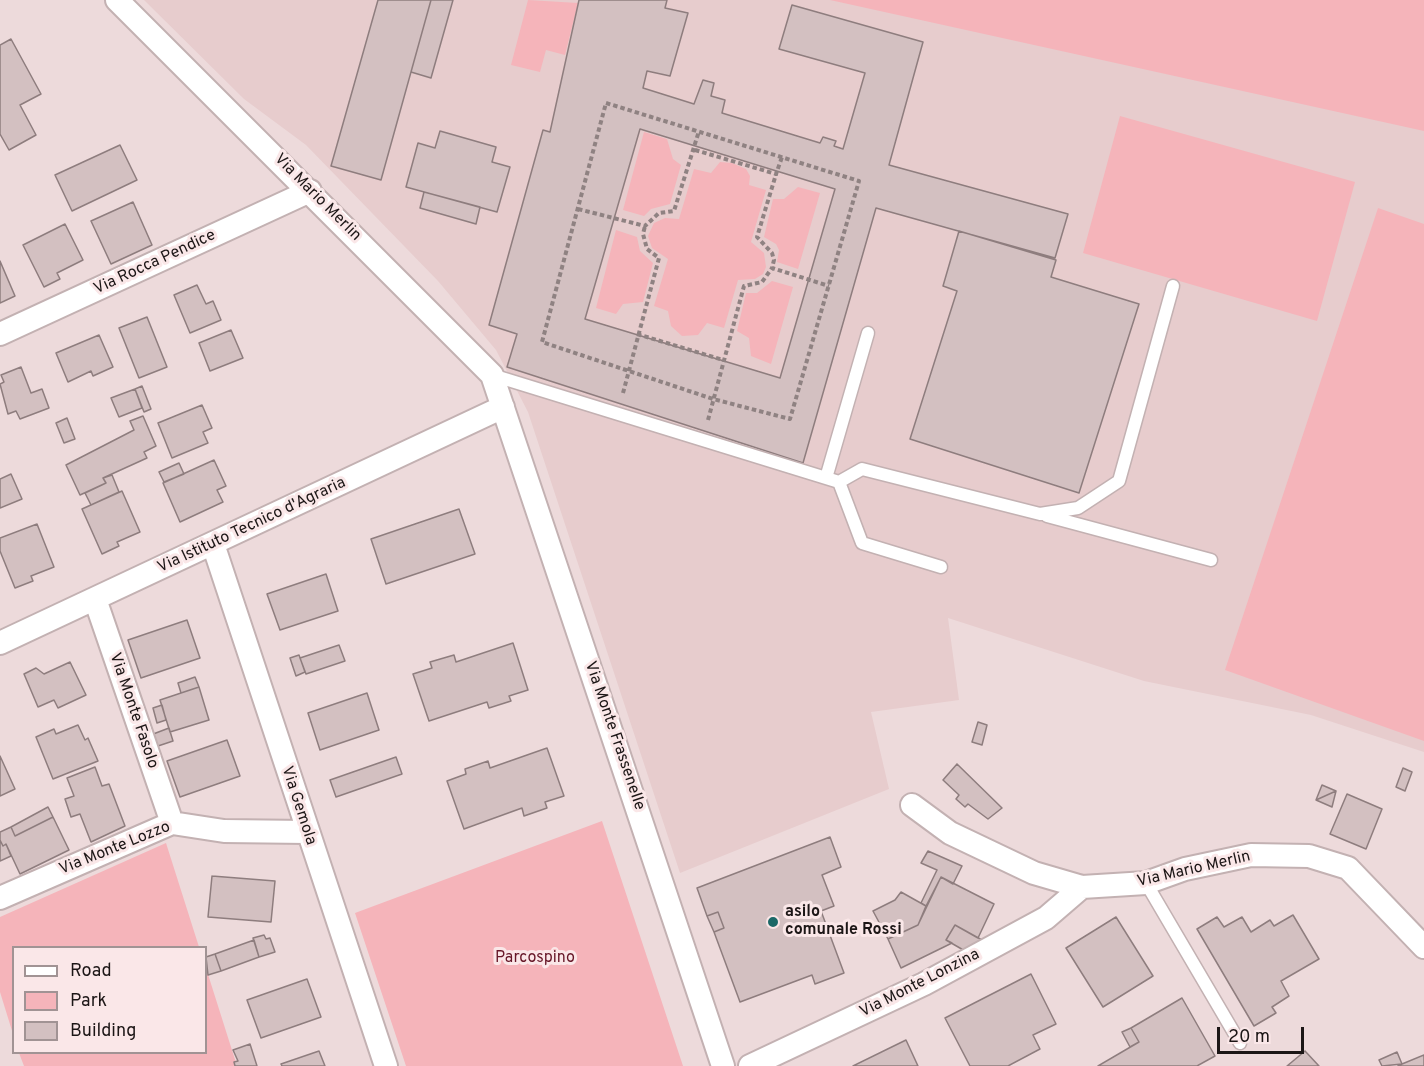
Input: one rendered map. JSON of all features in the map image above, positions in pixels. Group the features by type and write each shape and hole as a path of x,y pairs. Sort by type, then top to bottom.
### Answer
{"street":[{"name":"Via Mario Merlin","path":"117,0 492,375 503,407"},
{"name":"Via Rocca Pendice","path":"0,334 310,191"},
{"name":"Via Istituto Tecnico d'Agraria","path":"0,643 503,407"},
{"name":"Via Monte Frassenelle","path":"503,407 723,1066"},
{"name":"Via Gemola","path":"213,544 386,1066"},
{"name":"Via Monte Fasolo","path":"95,599 172,823"},
{"name":"Via Mario Merlin","path":"912,805 950,833 1034,873 1082,887 1146,883 1185,869 1251,855 1309,856 1348,868 1424,947"},
{"name":"Via Monte Lozzo","path":"0,898 172,823 224,831 307,832"},
{"name":"Via Monte Lonzina","path":"750,1066 924,984 1046,918 1082,887"}],"lane":[{"path":"1040,514 1078,508 1119,481 1173,286"},
{"path":"826,478 868,333"},
{"path":"492,375 839,482 862,470 1040,514 1211,560"},
{"path":"839,482 862,543 941,567"},
{"path":"1146,883 1240,1042"}],"path":[{"path":"606,103 699,131 859,181 790,419 713,399 542,342 606,103"},
{"path":"618,413 637,334 659,258 647,249 643,234 645,226 659,213 674,211 699,131"},
{"path":"694,150 777,173"},
{"path":"703,440 744,286 762,282 772,268 774,260 772,253 757,237 783,157"},
{"path":"578,209 645,226"},
{"path":"772,268 829,286"},
{"path":"637,334 723,360"}],"shaded area":[{"path":"144,0 1424,0 1424,752 1311,715 1144,681 948,618 959,700 871,712 889,789 680,873 528,412 496,350 438,281 306,145 244,99"}],"green space":[{"path":"528,0 578,3 565,55 546,50 540,72 511,65"},
{"path":"830,0 1424,0 1424,131"},
{"path":"1120,116 1355,182 1317,321 1083,253"},
{"path":"644,132 667,139 673,159 681,165 670,204 651,209 644,216 623,210"},
{"path":"720,162 732,163 746,169 750,176 749,185 766,190 751,242 764,253 766,267 763,274 755,279 738,280 724,328 707,323 698,335 682,336 671,326 668,311 654,306 668,259 652,248 648,236 654,223 665,218 679,219 694,169 711,173"},
{"path":"798,187 820,193 798,269 777,262 779,250 776,244 764,237 773,199 784,199"},
{"path":"1378,208 1424,224 1424,741 1225,670"},
{"path":"616,230 637,237 640,251 653,263 643,302 623,304 616,314 596,308"},
{"path":"772,281 793,287 771,364 751,356 749,338 737,331 746,293 757,293"},
{"name":"Parcospino","path":"602,821 683,1066 406,1066 355,913"},
{"path":"166,843 199,946 12,946 12,1031 0,992 0,917"},
{"path":"207,971 237,1066 24,1066 19,1054 207,1054"}],"building":[{"path":"378,0 431,0 381,180 331,166"},
{"path":"431,0 453,0 431,78 411,72"},
{"path":"579,0 667,0 665,8 688,13 670,76 647,71 643,88 694,104 703,80 714,83 711,96 725,100 722,113 820,143 823,137 836,141 834,146 843,149 865,73 779,49 792,5 923,42 889,165 1068,214 1055,258 876,208 803,463 507,367 517,334 489,325 543,130 550,132","holes":["640,129 835,189 780,378 585,319"]},
{"path":"11,39 41,94 20,105 36,135 9,150 0,134 0,45"},
{"path":"440,131 496,147 492,162 510,167 497,212 406,187 418,143 435,148"},
{"path":"120,145 137,180 72,211 55,175"},
{"path":"424,192 480,207 476,224 420,208"},
{"path":"133,202 152,245 111,264 91,221"},
{"path":"65,224 83,260 57,273 60,279 44,287 23,245"},
{"path":"959,231 1056,260 1051,277 1139,304 1079,493 910,439 957,291 943,286"},
{"path":"0,261 15,296 0,303"},
{"path":"197,285 206,304 213,301 221,320 190,333 174,295"},
{"path":"147,317 167,367 139,378 119,328"},
{"path":"231,330 243,358 210,371 199,343"},
{"path":"99,335 113,367 93,376 91,371 68,382 56,353"},
{"path":"21,367 31,393 42,389 49,408 20,419 16,411 8,414 0,384 4,382 1,375"},
{"path":"142,386 151,409 144,412 135,389"},
{"path":"135,389 142,408 119,417 111,398"},
{"path":"202,405 212,428 203,432 208,443 172,458 158,423"},
{"path":"143,416 156,446 144,452 147,458 103,478 106,483 80,495 66,465 134,430 130,421"},
{"path":"67,418 75,439 64,443 56,423"},
{"path":"214,460 226,486 217,490 223,502 180,522 163,483"},
{"path":"179,463 184,474 164,482 159,472"},
{"path":"11,474 22,499 0,508 0,479"},
{"path":"112,475 119,492 91,505 85,493 106,483 103,478"},
{"path":"122,491 140,532 117,542 119,546 102,554 82,509"},
{"path":"459,509 475,554 386,584 371,539"},
{"path":"37,524 54,567 31,576 33,581 15,588 0,551 0,538"},
{"path":"326,574 338,611 280,630 267,594"},
{"path":"187,620 200,658 141,678 128,640"},
{"path":"513,643 528,690 509,696 511,701 489,708 487,702 429,721 413,674 432,668 430,662 454,655 456,662"},
{"path":"339,645 345,661 306,674 300,658"},
{"path":"299,655 305,672 296,676 290,658"},
{"path":"70,662 86,695 58,708 54,700 38,707 24,674 36,668 44,674"},
{"path":"195,677 199,687 181,693 178,683"},
{"path":"199,687 209,720 170,732 160,700"},
{"path":"367,693 379,730 320,750 308,713"},
{"path":"162,705 166,720 157,723 153,708"},
{"path":"978,722 987,725 982,745 972,742"},
{"path":"78,725 85,740 88,738 98,761 53,779 36,737 54,729 56,734"},
{"path":"169,728 173,741 152,748 148,736"},
{"path":"227,740 240,776 180,797 167,761"},
{"path":"547,748 564,796 545,802 547,808 524,816 522,808 464,829 447,781 466,774 465,769 488,761 490,768"},
{"path":"0,756 15,789 0,796"},
{"path":"396,757 402,774 336,797 330,780"},
{"path":"957,764 1002,808 988,819 968,804 965,807 956,799 959,795 943,780"},
{"path":"95,767 102,786 109,784 125,826 91,842 80,814 71,817 65,799 74,796 67,778"},
{"path":"1403,768 1412,772 1405,791 1396,787"},
{"path":"1322,785 1336,791 1316,800"},
{"path":"1336,791 1332,807 1316,800"},
{"path":"1347,794 1382,809 1366,849 1330,834"},
{"path":"48,807 53,817 15,836 11,827"},
{"path":"53,817 69,850 20,874 6,844 3,846 0,840 0,832 11,827 15,836"},
{"name":"asilo comunale Rossi","path":"830,837 841,867 822,875 834,906 821,911 844,973 815,984 812,975 740,1002 714,932 724,928 718,912 707,916 697,888"},
{"path":"0,840 3,846 6,844 11,856 0,861"},
{"path":"928,851 962,866 953,884 941,877 926,906 921,903 937,870 921,863"},
{"path":"212,876 275,881 271,922 208,917"},
{"path":"941,877 994,904 978,938 955,925 946,940 952,943 901,968 888,939 918,925"},
{"path":"901,892 926,906 918,925 888,939 873,911 895,900"},
{"path":"718,912 724,928 714,932 707,916"},
{"path":"1293,915 1319,959 1281,981 1289,996 1272,1007 1276,1013 1254,1026 1197,929 1217,917 1224,927 1242,917 1251,932 1270,920 1274,926"},
{"path":"1116,917 1153,976 1103,1007 1066,948"},
{"path":"955,925 991,945 972,955 946,940"},
{"path":"264,935 266,939 270,938 275,952 259,957 253,938"},
{"path":"254,940 259,957 221,971 215,954"},
{"path":"215,954 221,971 208,975 207,957"},
{"path":"1031,974 1056,1024 1033,1035 1040,1049 1008,1066 970,1066 945,1018"},
{"path":"307,979 321,1017 261,1038 247,1000"},
{"path":"1182,998 1215,1056 1197,1066 1098,1066 1139,1042 1131,1028"},
{"path":"1131,1028 1139,1042 1130,1047 1122,1032"},
{"path":"906,1040 918,1066 853,1066"},
{"path":"250,1044 257,1066 235,1066 234,1062 238,1061 233,1050"},
{"path":"319,1051 325,1066 282,1066 281,1064"},
{"path":"1305,1051 1319,1066 1287,1066"},
{"path":"1397,1052 1402,1064 1382,1066 1379,1060"},
{"path":"1424,1055 1424,1066 1398,1066 1402,1064"}],"place":[{"name":"asilo comunale Rossi","path":"773,922"}]}
